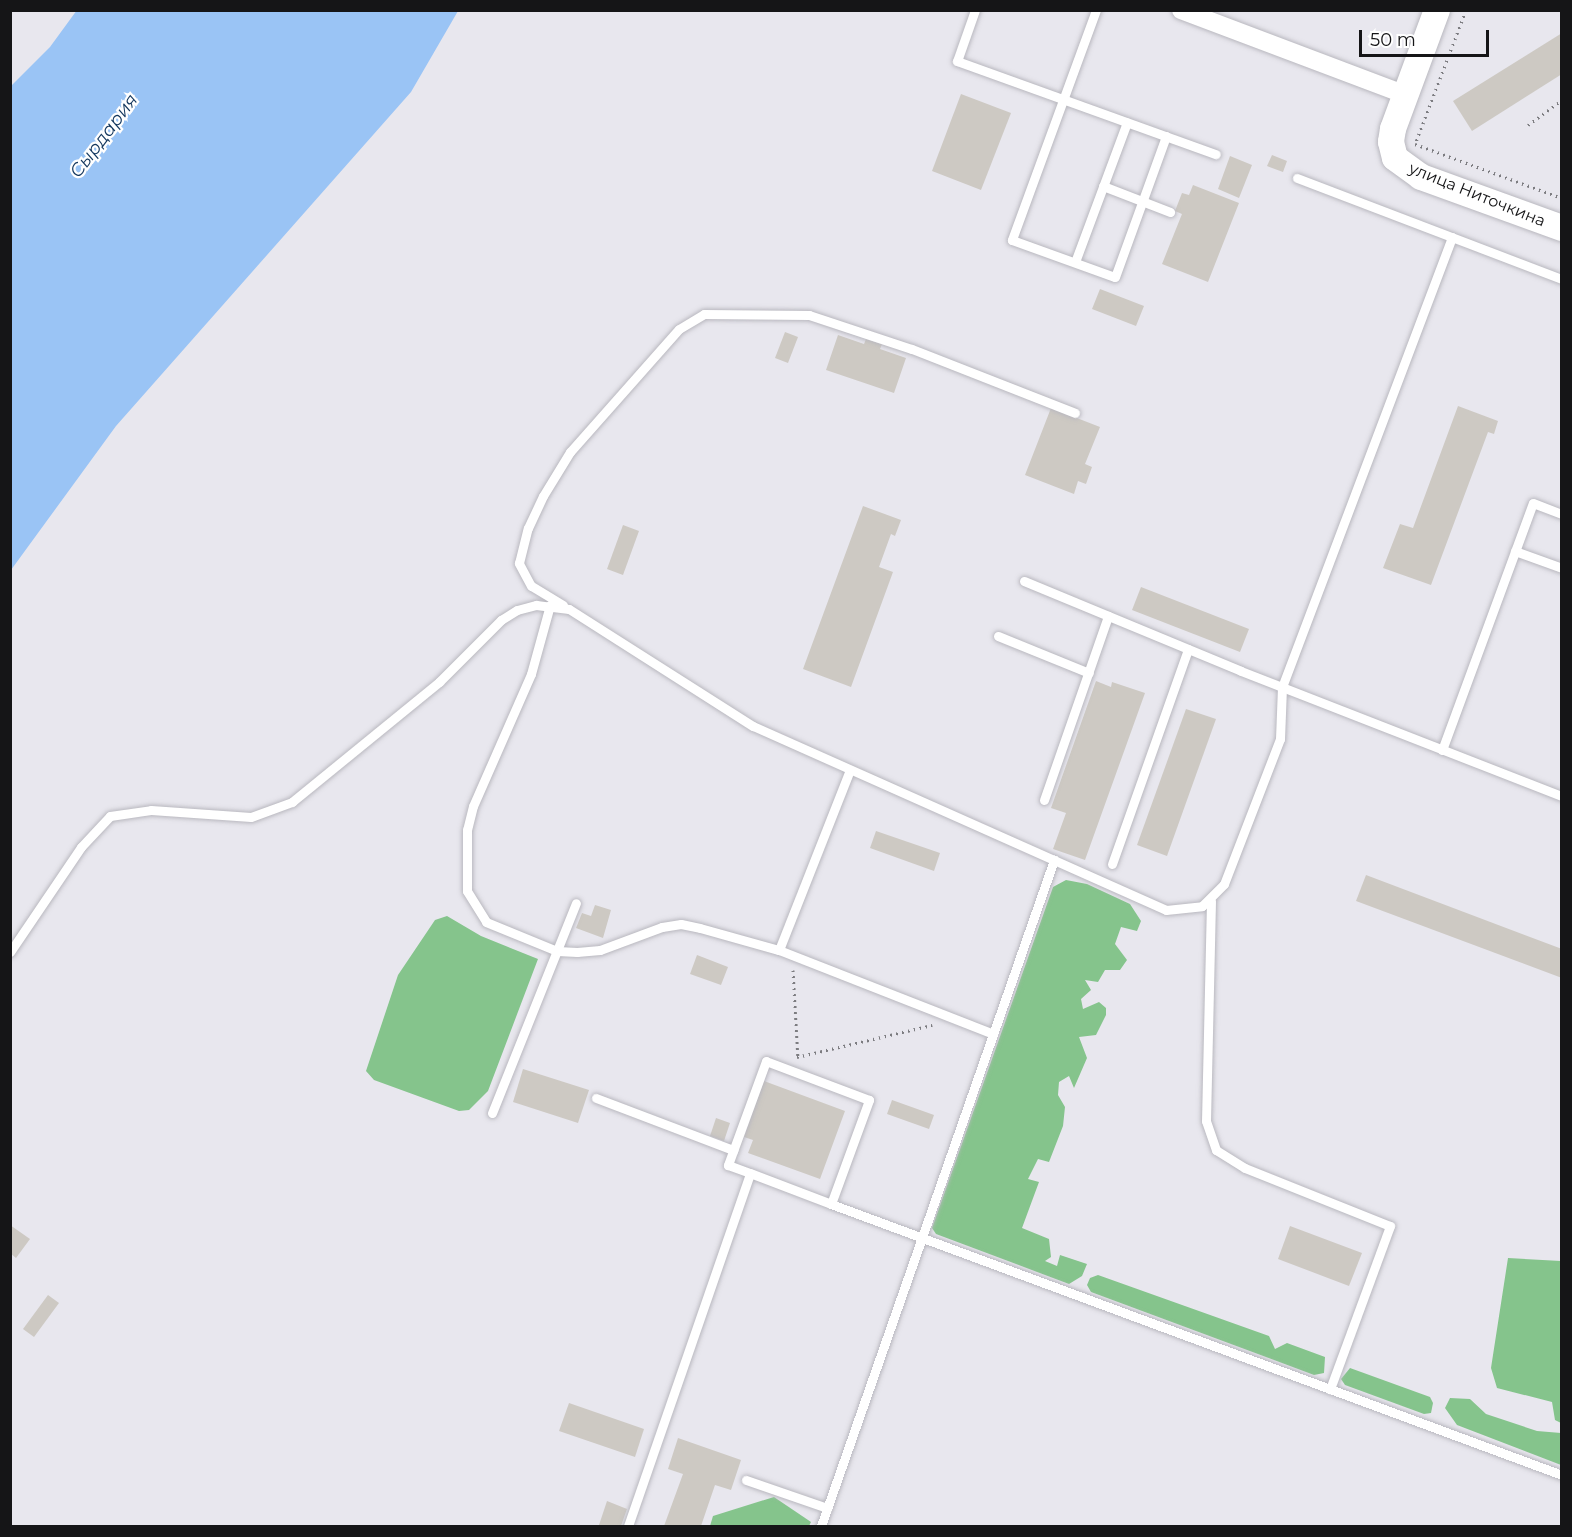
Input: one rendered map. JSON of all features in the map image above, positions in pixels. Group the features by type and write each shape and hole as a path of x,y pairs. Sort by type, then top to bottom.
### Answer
{"street":[{"path":"1181,10 1406,95 1437,10"},
{"name":"улица Ниточкина","path":"1406,95 1391,142 1395,158 1421,177 1562,228"}],"lane":[{"path":"975,10 957,61 1216,154"},
{"path":"1095,10 1012,240 1115,277 1166,136"},
{"path":"1075,262 1127,122"},
{"path":"1297,178 1562,279"},
{"path":"1103,186 1170,212"},
{"path":"1075,413 912,349 809,315 704,314 679,328 570,452 528,528 520,552 522,574 531,586 724,710 850,770 1166,910 1191,910 1211,901 1224,884 1280,739 1282,687 1452,237"},
{"path":"1442,750 1533,504 1562,514"},
{"path":"1515,551 1562,568"},
{"path":"1024,581 1282,687 1562,796"},
{"path":"10,952 81,847 110,816 151,810 251,817 292,802 439,682 501,620 518,610 550,605 569,609"},
{"path":"550,605 531,674 473,806 465,862 467,891 486,922 557,951 600,950 681,924 778,950 993,1034"},
{"path":"1044,800 1108,616"},
{"path":"998,636 1089,673"},
{"path":"1112,864 1188,649"},
{"path":"778,950 850,770"},
{"path":"821,1527 1054,860"},
{"path":"1211,901 1206,1121 1216,1150 1245,1168 1390,1226 1330,1389"},
{"path":"492,1113 576,903"},
{"path":"831,1204 869,1100 766,1061 728,1165 750,1173 831,1204 922,1238 1562,1475"},
{"path":"596,1098 734,1150"},
{"path":"628,1527 750,1173"},
{"path":"746,1480 827,1508"}],"path":[{"path":"1466,10 1415,144 1562,198"},
{"path":"1528,125 1562,100"},
{"path":"793,956 798,1073"},
{"path":"797,1057 954,1020"}],"green space":[{"path":"1066,880 1087,884 1130,904 1141,921 1137,931 1121,927 1115,944 1127,960 1120,970 1105,970 1098,982 1085,980 1091,990 1081,999 1083,1009 1099,1002 1106,1008 1106,1015 1096,1035 1079,1037 1087,1058 1074,1088 1069,1076 1059,1082 1058,1095 1065,1107 1063,1126 1049,1162 1038,1159 1028,1179 1039,1182 1022,1228 1049,1239 1051,1257 1045,1261 1057,1266 1060,1255 1087,1264 1082,1276 1069,1284 936,1234 932,1228 1053,887"},
{"path":"447,916 481,936 538,959 488,1091 469,1110 459,1111 374,1080 366,1071 398,975 435,920"},
{"path":"1508,1258 1561,1261 1561,1423 1555,1420 1552,1402 1497,1388 1491,1368"},
{"path":"1098,1275 1269,1336 1275,1349 1287,1343 1325,1357 1324,1373 1314,1375 1091,1292 1087,1285 1090,1278"},
{"path":"1350,1368 1430,1397 1433,1403 1431,1413 1424,1414 1345,1385 1341,1379"},
{"path":"1450,1398 1470,1399 1486,1414 1537,1431 1561,1433 1561,1465 1457,1425 1445,1408"},
{"path":"774,1497 811,1522 809,1526 710,1526 713,1516"}],"water":[{"name":"Сырдария","path":"77,10 458,11 411,92 116,426 11,570 11,86 50,47"}],"building":[{"path":"1562,33 1562,74 1472,131 1453,101"},
{"path":"961,94 1011,113 981,190 932,171"},
{"path":"1272,155 1287,161 1283,172 1267,166"},
{"path":"1230,156 1252,165 1239,198 1218,189"},
{"path":"1193,185 1239,203 1208,282 1162,264 1182,214 1175,211 1182,193 1189,195"},
{"path":"1100,289 1144,306 1136,326 1092,309"},
{"path":"785,332 798,337 788,363 775,358"},
{"path":"838,335 864,344 866,339 882,344 880,349 906,358 894,393 826,370"},
{"path":"1458,406 1498,421 1494,434 1488,432 1431,585 1383,568 1400,524 1413,528"},
{"path":"1051,408 1100,427 1085,464 1092,467 1086,484 1078,481 1074,494 1025,475"},
{"path":"863,506 901,520 895,536 891,534 879,567 893,572 851,687 803,669"},
{"path":"623,525 639,531 623,575 607,569"},
{"path":"1141,587 1249,629 1240,652 1132,610"},
{"path":"1096,681 1111,687 1112,682 1145,693 1085,860 1053,849 1066,813 1051,808"},
{"path":"1186,709 1216,719 1167,856 1137,845"},
{"path":"876,831 940,853 934,871 870,848"},
{"path":"1366,875 1562,949 1562,978 1356,901"},
{"path":"595,905 611,910 603,938 576,928 582,913 591,916"},
{"path":"697,955 728,967 721,985 690,974"},
{"path":"523,1069 589,1090 578,1123 513,1102"},
{"path":"764,1081 845,1111 820,1179 748,1153 753,1140 744,1137"},
{"path":"892,1100 934,1115 929,1129 887,1114"},
{"path":"716,1118 730,1123 724,1141 710,1136"},
{"path":"10,1225 30,1239 16,1258 10,1253"},
{"path":"1290,1226 1362,1253 1349,1286 1278,1259"},
{"path":"48,1295 59,1303 34,1337 23,1329"},
{"path":"569,1403 644,1429 635,1457 559,1431"},
{"path":"678,1438 741,1460 731,1490 715,1485 701,1526 664,1526 683,1474 668,1469"},
{"path":"607,1501 627,1509 621,1526 599,1525"}]}
